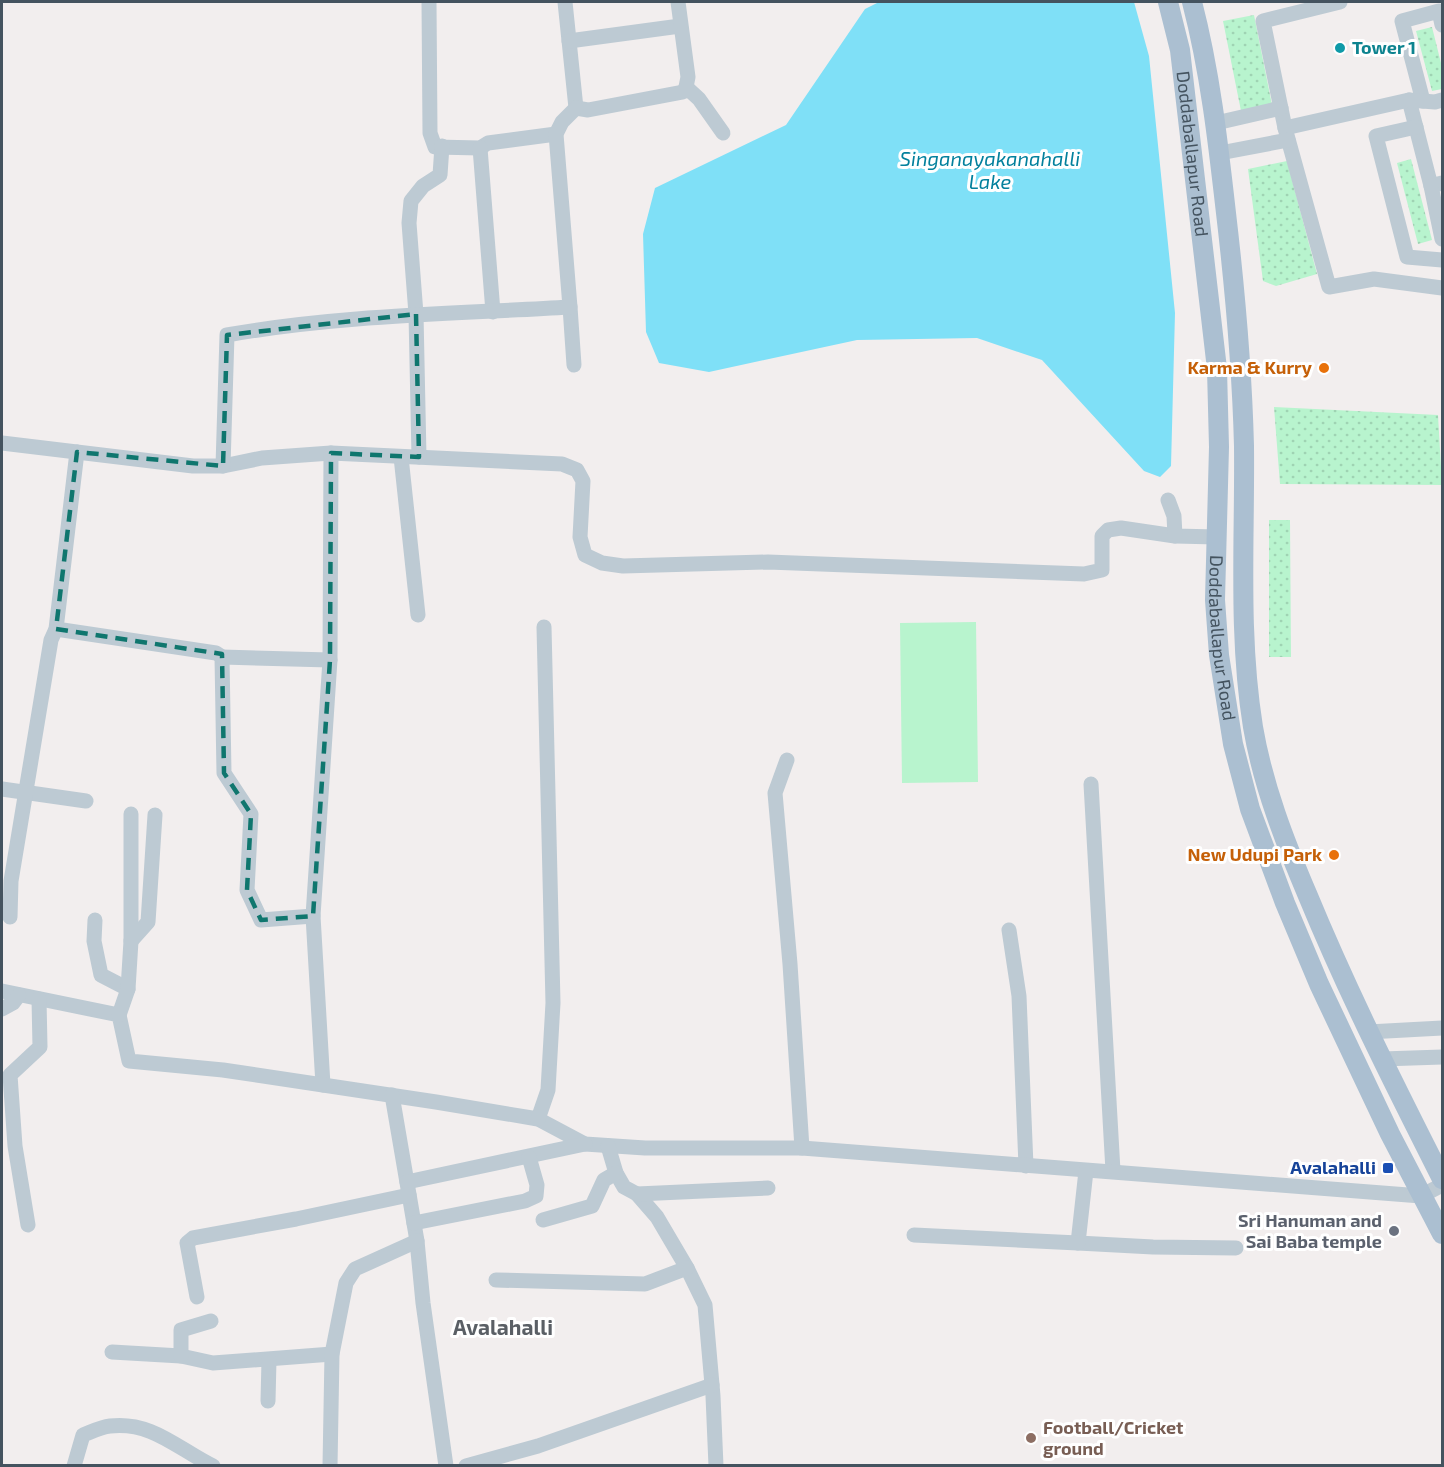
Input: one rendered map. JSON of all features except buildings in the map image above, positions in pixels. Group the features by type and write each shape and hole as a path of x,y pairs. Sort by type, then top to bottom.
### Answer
{"main road":[{"name":"Doddaballapur Road","path":"1168,2 1180,50 1217,369 1219,447 1215,600 1219,655 1233,744 1250,809 1285,903 1319,984 1353,1058 1443,1234"},
{"name":"Doddaballapur Road","path":"1192,2 1204,47 1220,153 1242,379 1244,651 1253,729 1269,797 1288,850 1333,957 1368,1032 1441,1175"}],"street":[{"path":"429,2 430,133 435,147 480,148 488,143 556,134"},
{"path":"565,2 576,108"},
{"path":"576,108 588,110 683,92 688,76 678,2"},
{"path":"1340,2 1263,21 1287,134 1329,287 1374,279 1443,288"},
{"path":"1443,25 1439,11 1402,21 1416,101 1416,127 1437,184 1443,239"},
{"path":"569,41 680,26"},
{"path":"686,87 699,99 723,133"},
{"path":"1220,153 1416,101 1443,100"},
{"path":"574,364 556,134 562,122 576,108"},
{"path":"1216,123 1281,108"},
{"path":"1416,127 1376,136 1407,257 1443,260"},
{"path":"419,457 416,314 409,223 411,201 423,186 440,175 442,147"},
{"path":"480,148 493,312"},
{"path":"223,466 227,335 274,327 416,314 570,307"},
{"path":"2,443 193,466 223,466 262,458 331,453 562,464 576,470 583,481 580,537 585,555 602,563 623,566 768,562 1084,574 1102,570 1102,536 1108,530 1120,528 1175,536 1216,537"},
{"path":"10,917 10,881 51,640 56,630 77,452"},
{"path":"323,1085 313,916 330,660 331,453"},
{"path":"401,457 418,615"},
{"path":"1168,500 1174,516 1175,536"},
{"path":"538,1119 548,1090 553,1003 544,627"},
{"path":"56,630 216,653 222,657 330,660"},
{"path":"222,657 224,773 251,814 247,890 261,920 313,916"},
{"path":"787,760 775,793 790,964 802,1148"},
{"path":"1091,784 1113,1171"},
{"path":"2,789 86,801"},
{"path":"131,814 131,941 128,989 119,1015 129,1061 223,1070 538,1119 585,1144"},
{"path":"131,941 148,922 155,815"},
{"path":"95,920 94,941 101,975 128,989"},
{"path":"1009,930 1019,996 1026,1166"},
{"path":"2,991 119,1015"},
{"path":"2,1009 13,1003 20,995"},
{"path":"28,1225 15,1146 10,1076 39,1047 39,999"},
{"path":"1368,1032 1443,1028"},
{"path":"1382,1059 1443,1057"},
{"path":"392,1095 417,1241 423,1303 446,1466"},
{"path":"197,1297 187,1243 193,1238 296,1220 585,1144 802,1148 1422,1196 1441,1175"},
{"path":"608,1146 616,1173 624,1186 637,1194 657,1217 687,1268 705,1305 716,1466"},
{"path":"414,1223 525,1201 536,1196 537,1185 529,1157"},
{"path":"1078,1243 1086,1171"},
{"path":"543,1220 592,1206 604,1179 616,1173"},
{"path":"637,1194 768,1188"},
{"path":"914,1235 1153,1247 1236,1248"},
{"path":"330,1466 332,1354 346,1283 355,1269 417,1241"},
{"path":"496,1280 645,1284 687,1268"},
{"path":"181,1356 181,1330 211,1321"},
{"path":"112,1352 181,1356 213,1363 332,1354"},
{"path":"268,1401 269,1360"},
{"path":"466,1466 538,1446 712,1385"},
{"path":"74,1466 83,1435 108,1426 139,1426 165,1437 190,1455 213,1466"}],"highlighted area":[{"path":"416,314 419,457 331,453 330,660 313,916 261,920 247,890 251,814 224,773 222,654 56,629 77,452 223,466 227,335"}],"green space":[{"path":"1254,15 1273,110 1242,116 1223,21"},
{"path":"1432,27 1442,67 1442,89 1432,91 1416,31"},
{"path":"1411,159 1432,240 1418,244 1397,163"},
{"path":"1287,161 1317,274 1276,286 1263,281 1248,169"},
{"path":"1274,407 1438,415 1442,485 1280,484"},
{"path":"1269,520 1290,520 1291,657 1269,657"},
{"path":"976,622 978,782 902,783 900,623"}],"water":[{"name":"Singanayakanahalli Lake","path":"879,2 1134,2 1149,56 1175,313 1171,466 1160,477 1144,471 1042,360 977,338 857,340 709,372 659,363 646,332 643,234 655,188 786,125 865,9"}],"place":[{"name":"Tower 1","path":"1340,48"},
{"name":"Karma & Kurry","path":"1324,368"},
{"name":"New Udupi Park","path":"1334,855"},
{"name":"Avalahalli","path":"1388,1168"},
{"name":"Sri Hanuman and Sai Baba temple","path":"1394,1231"},
{"name":"Football/Cricket ground","path":"1031,1438"}],"district":[{"name":"Avalahalli","path":"503,1328"}]}
